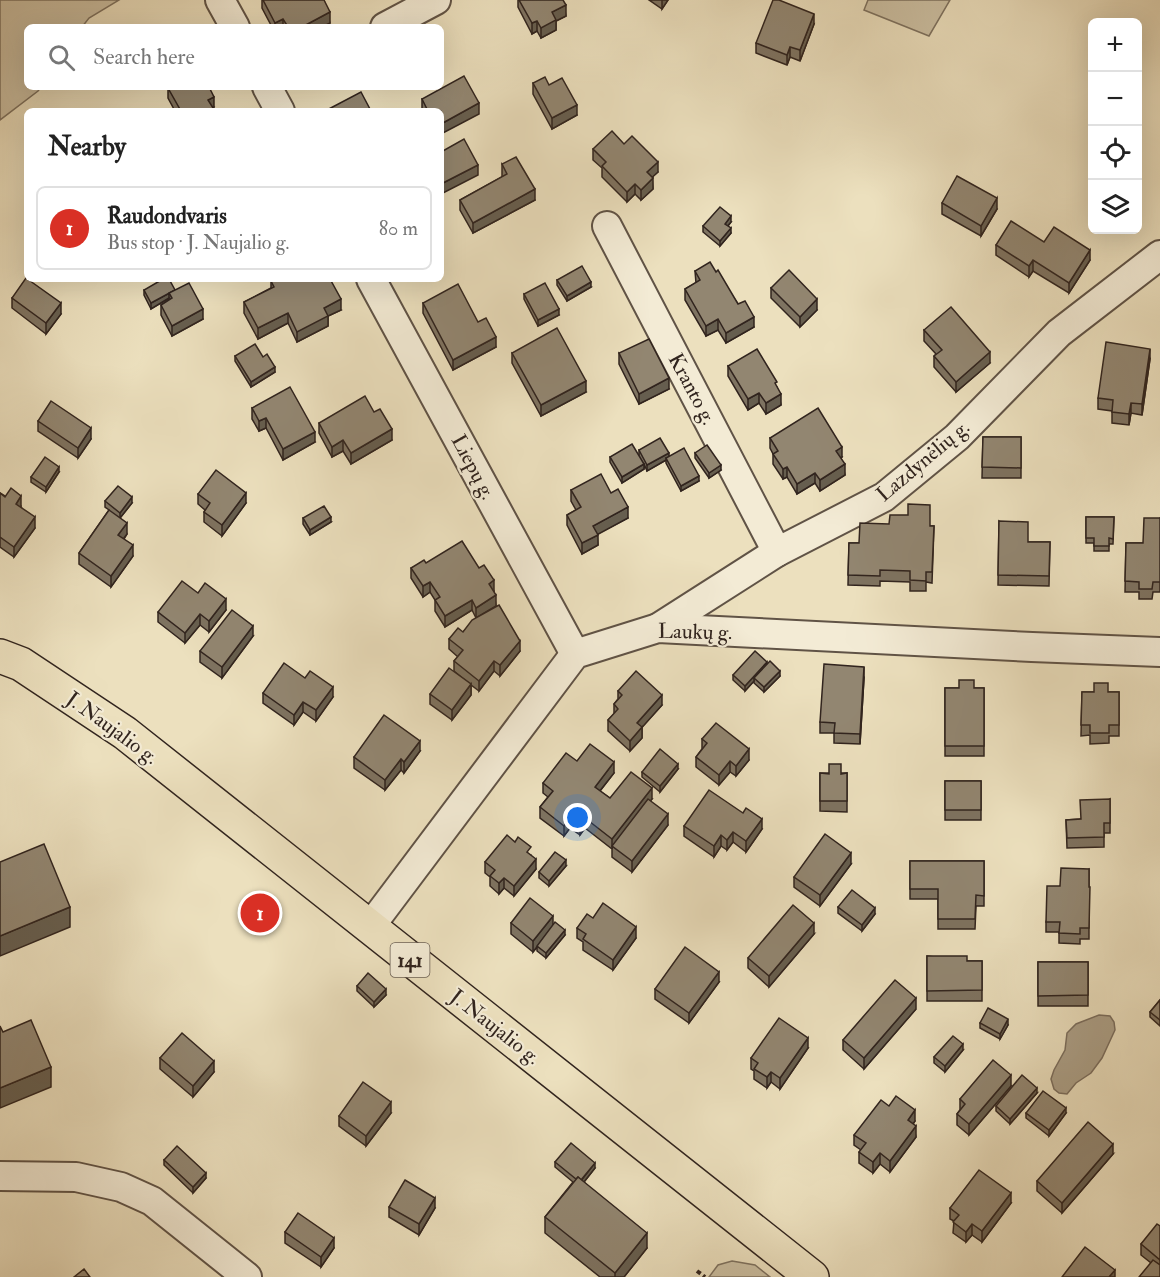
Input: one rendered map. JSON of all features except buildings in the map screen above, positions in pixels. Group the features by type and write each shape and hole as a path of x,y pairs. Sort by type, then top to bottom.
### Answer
{"main road":[{"name":"J. Naujalio g.","path":"7,656 124,733 812,1277"}],"street":[{"path":"220,0 233,24"},
{"path":"391,24 436,0"},
{"name":"Kranto g.","path":"607,226 777,552"},
{"name":"Lazdynėlių g.","path":"658,628 777,552 884,497 957,436 1059,333 1160,255"},
{"name":"Liepų g.","path":"373,282 575,654"},
{"name":"Laukų g.","path":"575,654 658,628 1160,652"},
{"path":"369,928 575,654"},
{"path":"0,1176 76,1177 121,1187 152,1201 247,1277"}],"path":[{"path":"697,1271 705,1277"}],"shaded area":[{"path":"0,0 119,0 89,18 84,24 24,24 24,90 39,90 0,120"},
{"path":"868,0 950,0 929,36 864,10"},
{"path":"1099,1015 1110,1016 1115,1030 1102,1058 1091,1073 1076,1083 1067,1094 1059,1093 1054,1089 1051,1079 1065,1050 1067,1033 1076,1024"},
{"path":"732,1261 755,1265 770,1277 709,1277 718,1265"}],"place":[{"name":"Raudondvaris","path":"260,913"}]}
